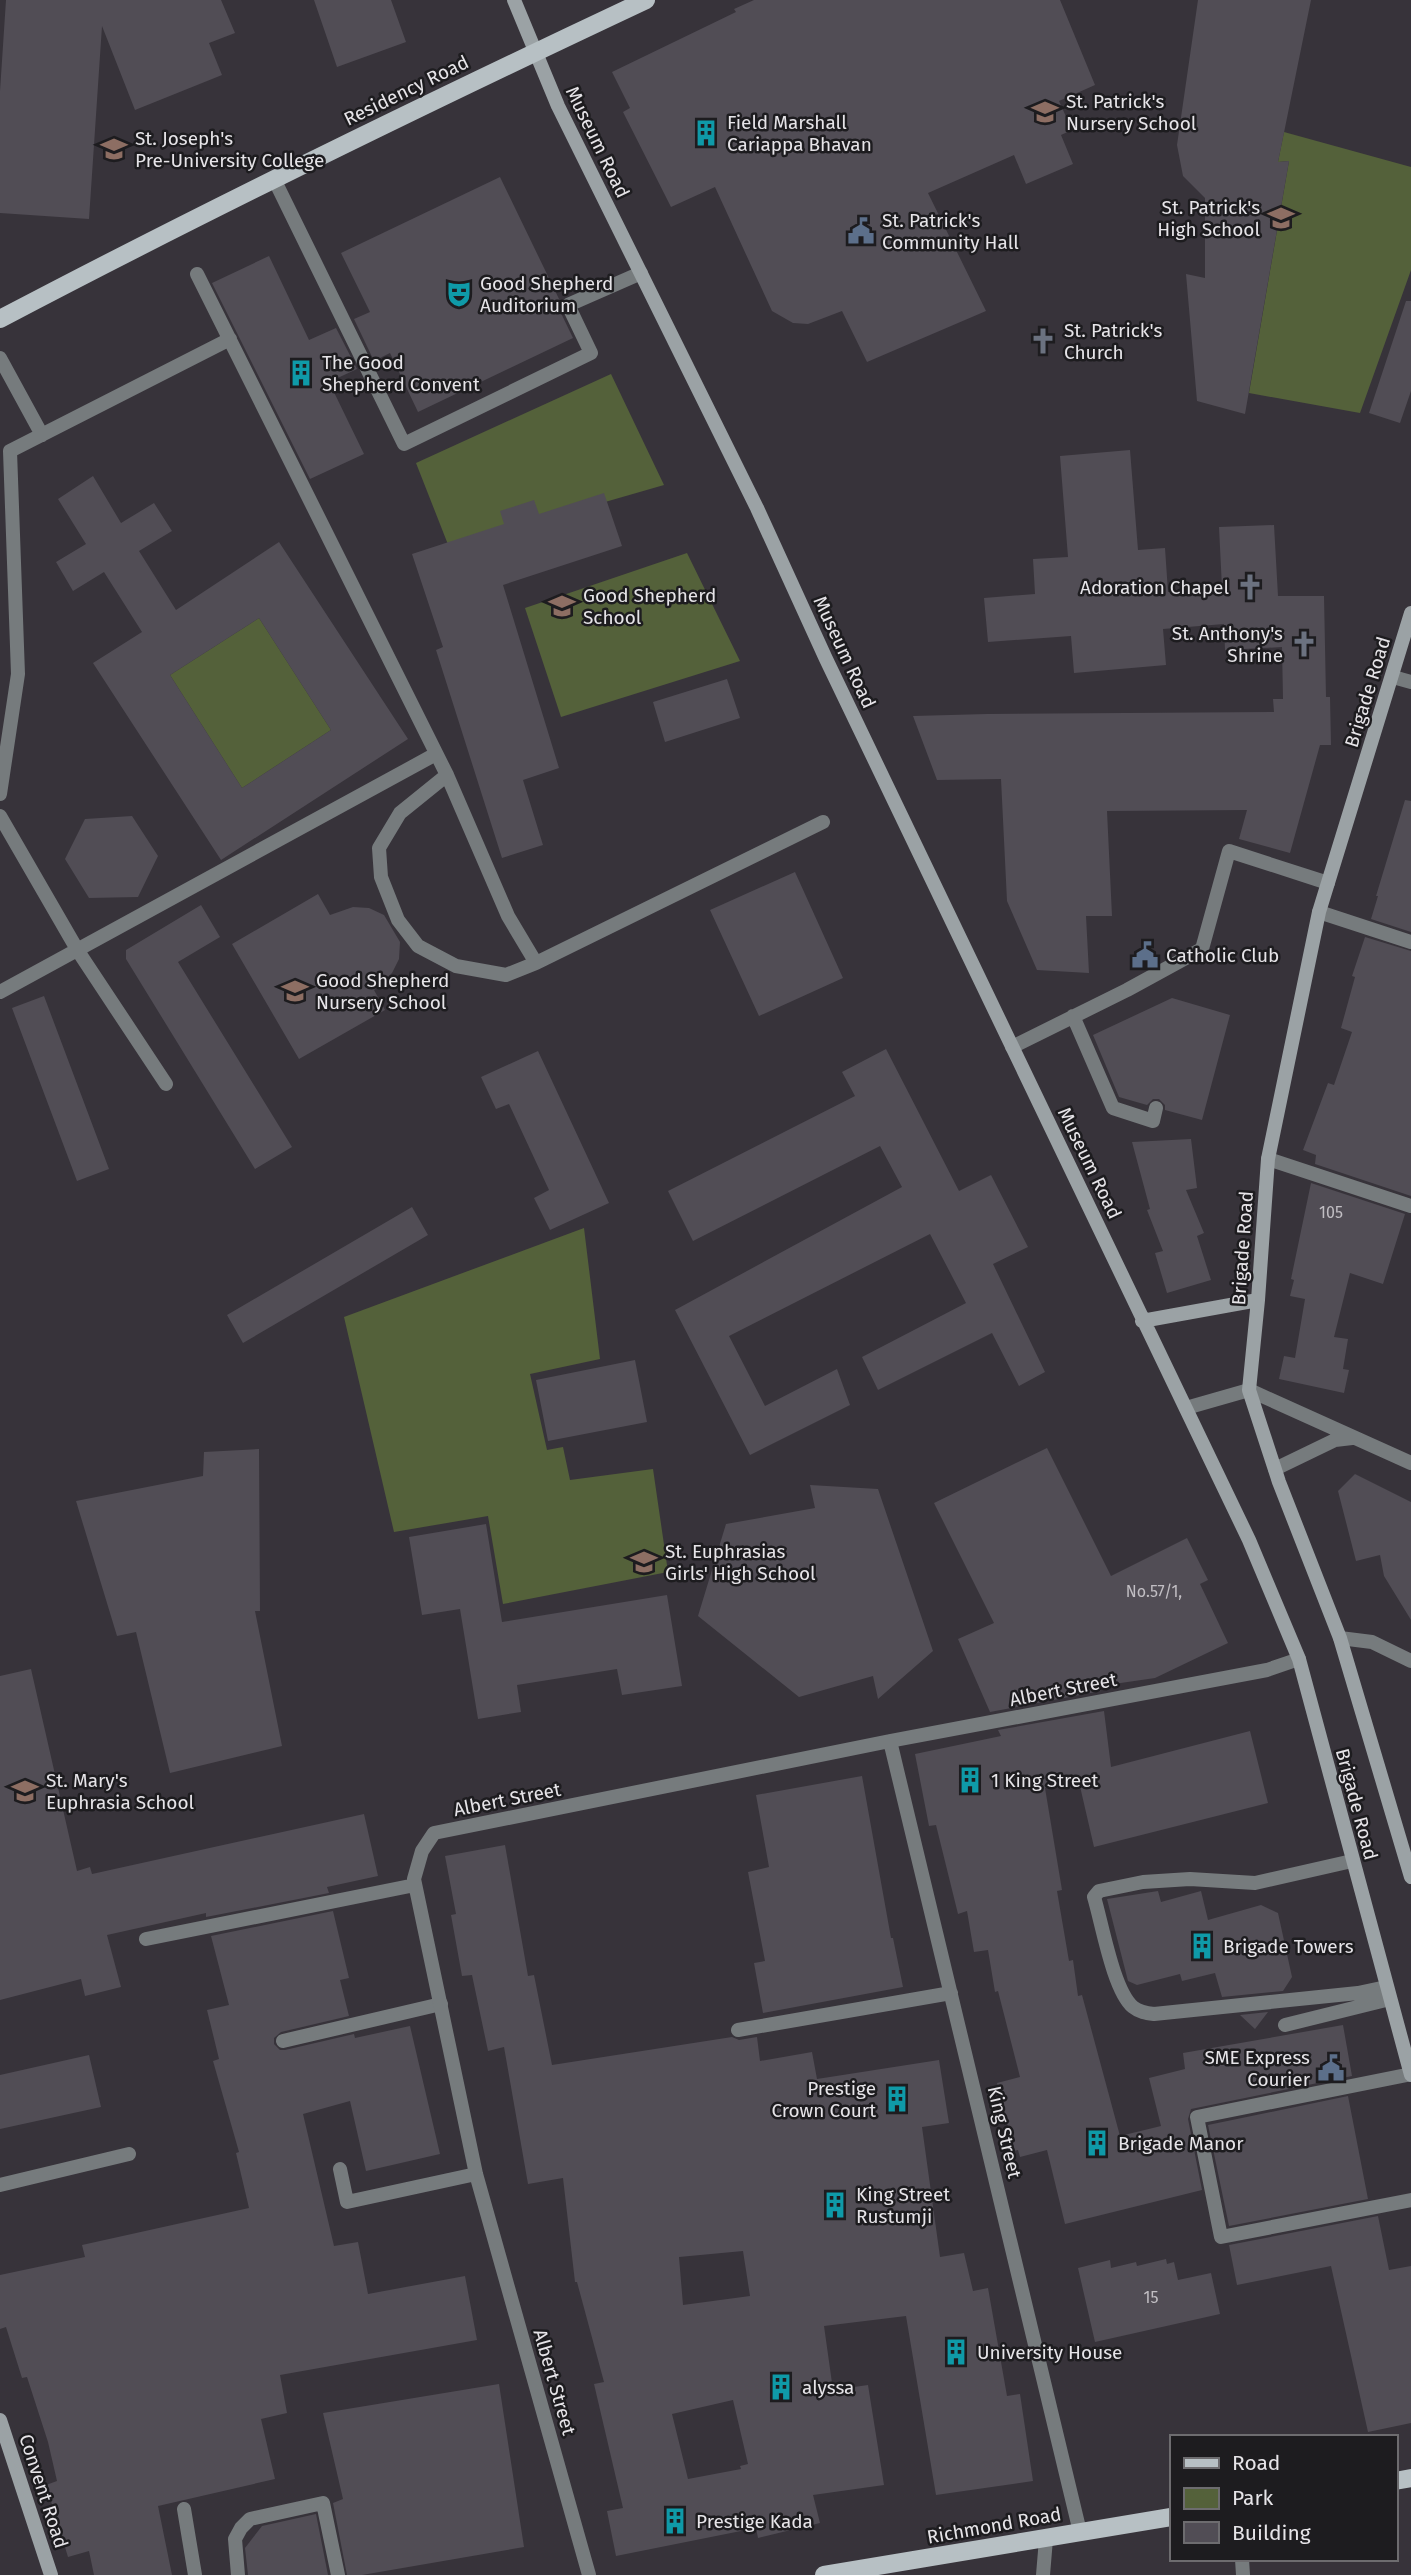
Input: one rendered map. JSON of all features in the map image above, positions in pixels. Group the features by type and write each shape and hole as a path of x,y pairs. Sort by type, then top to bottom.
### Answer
{"main road":[{"name":"Museum Road","path":"514,0 558,106 757,508 826,659 1142,1321"},
{"name":"Residency Road","path":"0,319 274,178 646,0"},
{"name":"Brigade Road","path":"1411,613 1319,912 1268,1158 1249,1390 1275,1469 1340,1638 1411,1877"},
{"path":"1142,1321 1258,1300"},
{"name":"Brigade Road","path":"1142,1321 1249,1540 1299,1659 1411,2074"},
{"name":"Convent Road","path":"0,2420 3,2436 51,2575"},
{"name":"Richmond Road","path":"824,2575 1170,2517"}],"street":[{"path":"274,178 404,444 591,353 568,305 640,273"},
{"path":"197,274 447,775 508,916 536,963"},
{"path":"0,794 18,674 10,451 230,339"},
{"path":"0,358 42,435"},
{"path":"1393,677 1411,682"},
{"path":"0,992 436,754"},
{"path":"447,775 400,813 379,848 381,877 398,920 418,946 456,967 506,975 536,963 823,822"},
{"path":"0,816 78,951 166,1084"},
{"path":"1012,1047 1202,948 1229,851 1328,883"},
{"path":"1319,912 1411,942"},
{"path":"1073,1016 1113,1108 1153,1121 1156,1108"},
{"path":"1268,1158 1411,1206"},
{"path":"1186,1408 1249,1390 1411,1463"},
{"path":"1275,1469 1335,1440 1353,1438"},
{"path":"1340,1638 1373,1642 1411,1661"},
{"name":"Albert Street","path":"589,2575 476,2174 415,1885 414,1879 422,1852 434,1833 890,1741 1267,1670 1299,1659"},
{"name":"King Street","path":"890,1741 1080,2532"},
{"path":"1352,1861 1255,1883 1190,1879 1143,1882 1100,1891 1094,1897 1117,1979 1135,2010 1154,2014 1358,1993 1388,1993"},
{"path":"146,1939 415,1885"},
{"path":"738,2030 951,1993"},
{"path":"1285,2025 1388,1993"},
{"path":"283,2041 441,2004"},
{"path":"1411,2074 1197,2116 1221,2237 1411,2200"},
{"path":"0,2185 129,2154"},
{"path":"340,2169 347,2202 476,2174"},
{"path":"238,2575 235,2539 250,2519 323,2503 338,2575"},
{"path":"184,2509 195,2575"},
{"path":"1043,2575 1046,2539"}],"green space":[{"path":"1284,132 1411,167 1411,270 1360,413 1249,393 1289,161 1278,162"},
{"path":"611,374 664,485 449,547 416,463"},
{"path":"687,553 740,661 561,717 525,608"},
{"path":"259,618 331,730 242,788 170,675"},
{"path":"584,1228 600,1359 530,1374 547,1450 563,1447 570,1480 653,1469 668,1572 503,1604 488,1516 394,1532 344,1317"}],"building":[{"path":"6,0 221,0 235,33 209,43 222,75 135,110 102,26 89,219 0,213 0,91"},
{"path":"314,0 391,0 406,42 337,67"},
{"path":"754,0 1060,0 1095,85 1059,101 1072,130 1061,135 1073,164 1026,184 1014,155 928,193 986,311 867,362 842,311 808,324 793,323 772,311 715,187 671,207 623,112 630,108 612,72 736,12 734,9"},
{"path":"1198,0 1311,0 1278,162 1289,161 1245,414 1197,401 1186,274 1205,278 1205,198 1183,176 1177,145"},
{"name":"Good Shepherd Auditorium","path":"500,177 560,301 559,309 573,338 418,412 390,353 374,361 354,319 370,312 341,253"},
{"name":"The Good Shepherd Convent","path":"269,256 309,340 336,328 357,369 329,382 364,454 310,479 212,283"},
{"path":"1406,301 1411,301 1411,391 1400,423 1369,413"},
{"path":"1130,450 1138,550 1165,548 1168,592 1222,588 1219,527 1274,525 1278,596 1324,596 1326,697 1330,697 1331,745 1320,745 1290,853 1239,839 1247,810 1107,811 1112,916 1086,916 1089,973 1037,970 1007,901 1001,779 937,780 913,716 1274,712 1273,699 1283,699 1282,647 1225,650 1224,624 1163,629 1166,665 1074,673 1071,636 988,642 984,598 1035,594 1033,559 1068,557 1060,456"},
{"path":"93,476 121,523 154,503 172,531 139,551 176,610 279,542 408,739 221,860 93,663 142,632 104,572 73,591 56,562 86,544 58,499","holes":["259,618 331,730 242,788 170,675"]},
{"path":"604,493 622,546 503,585 559,768 523,780 543,845 502,858 436,650 443,647 412,554 504,524 500,511 534,500 539,514"},
{"path":"727,679 740,718 665,742 653,702"},
{"path":"1405,800 1411,801 1411,932 1371,919"},
{"path":"132,816 158,856 138,897 89,898 65,859 85,819"},
{"path":"795,872 843,978 759,1016 710,910"},
{"path":"318,894 330,915 353,907 369,908 384,915 400,942 399,959 392,973 374,990 385,1010 299,1059 232,944"},
{"path":"201,905 220,937 178,962 292,1147 255,1169 126,959 126,950"},
{"path":"1365,937 1411,951 1411,1196 1315,1164 1316,1155 1303,1150 1328,1083 1334,1085 1352,1032 1341,1028 1355,977 1352,976"},
{"path":"44,996 109,1169 77,1181 12,1008"},
{"path":"1172,998 1230,1015 1202,1120 1165,1110 1165,1105 1159,1099 1153,1099 1147,1105 1119,1097 1093,1035"},
{"path":"886,1049 959,1191 991,1175 1028,1247 993,1264 1045,1372 1019,1386 992,1333 878,1390 862,1357 966,1303 930,1234 729,1336 765,1406 837,1369 850,1405 750,1455 675,1310 902,1187 880,1146 693,1241 668,1191 855,1096 842,1072"},
{"path":"538,1051 609,1203 550,1230 534,1198 549,1190 509,1104 496,1109 481,1077"},
{"path":"1191,1139 1197,1188 1186,1190 1204,1233 1197,1236 1211,1280 1167,1293 1155,1253 1163,1251 1147,1210 1150,1209 1132,1142"},
{"path":"1311,1183 1405,1214 1383,1284 1350,1273 1334,1337 1348,1339 1343,1369 1349,1370 1344,1393 1279,1379 1284,1356 1295,1358 1305,1299 1290,1296 1294,1280 1291,1279"},
{"path":"412,1207 428,1235 243,1343 227,1315"},
{"path":"635,1360 647,1422 548,1441 536,1380"},
{"path":"1047,1448 1111,1576 1187,1538 1208,1580 1200,1584 1228,1643 1155,1678 1100,1686 1101,1691 990,1712 958,1639 994,1623 934,1503"},
{"path":"259,1449 260,1611 255,1611 282,1746 170,1773 136,1632 117,1636 76,1501 203,1476 204,1452"},
{"path":"1355,1474 1411,1502 1411,1620 1384,1576 1380,1555 1356,1561 1338,1491"},
{"path":"810,1485 878,1489 933,1651 878,1699 873,1676 799,1697 698,1616 726,1524 815,1508"},
{"path":"486,1524 502,1622 667,1595 682,1686 622,1695 617,1669 517,1685 521,1712 478,1719 460,1609 422,1615 409,1537"},
{"path":"31,1669 77,1871 90,1867 92,1874 364,1814 378,1876 327,1887 329,1893 206,1917 206,1913 107,1935 121,1987 85,1996 81,1979 0,2000 0,1676"},
{"path":"1104,1711 1111,1767 1250,1731 1268,1803 1094,1847 1079,1782 1045,1788 1062,1890 1057,1891 1069,1961 1073,1960 1078,1996 1082,1995 1120,2136 1161,2126 1149,2078 1185,2069 1183,2053 1343,2025 1352,2076 1191,2109 1188,2119 1202,2190 1065,2224 1047,2150 1020,2157 1018,2150 1014,2151 997,2083 1020,2077 998,1991 995,1992 988,1950 974,1952 967,1911 958,1914 936,1825 929,1826 915,1754 1001,1736 998,1730"},
{"path":"862,1776 891,1938 903,1987 763,2013 754,1963 765,1961 748,1872 769,1867 756,1795"},
{"path":"505,1845 528,1976 534,1975 552,2065 732,2037 739,2040 757,2037 760,2061 812,2052 817,2079 939,2060 949,2123 922,2127 940,2257 964,2253 973,2291 988,2288 1007,2396 1020,2394 1033,2481 936,2495 906,2316 824,2326 833,2390 868,2385 884,2485 813,2495 820,2523 758,2538 756,2528 616,2556 607,2511 623,2508 594,2384 604,2382 575,2282 563,2178 528,2184 504,2047 488,2051 472,1975 462,1976 451,1915 456,1914 445,1856","holes":["743,2251 750,2296 683,2305 679,2257","733,2400 748,2464 740,2466 741,2469 688,2479 672,2414"]},
{"name":"Brigade Towers","path":"1158,1891 1161,1902 1201,1891 1208,1920 1261,1905 1278,1913 1292,1977 1283,1991 1222,1997 1215,1973 1182,1981 1180,1974 1137,1985 1128,1981 1107,1899"},
{"path":"333,1911 349,1978 340,1980 349,2016 281,2032 274,2038 274,2044 280,2050 285,2050 354,2034 355,2038 410,2026 440,2154 366,2171 350,2101 303,2114 334,2246 358,2242 368,2294 465,2276 477,2340 280,2375 287,2413 261,2419 275,2479 158,2506 172,2575 94,2575 89,2551 68,2557 46,2485 57,2481 48,2442 27,2377 22,2378 6,2327 0,2329 0,2275 85,2257 82,2245 249,2208 236,2153 239,2152 213,2061 219,2059 207,2010 229,2005 211,1936"},
{"path":"1268,2012 1255,2029 1240,2015"},
{"path":"89,2055 101,2107 0,2129 0,2075"},
{"path":"1348,2096 1368,2199 1229,2226 1208,2125"},
{"path":"1378,2216 1389,2270 1411,2266 1411,2423 1368,2432 1331,2266 1237,2285 1229,2245"},
{"path":"1166,2259 1167,2264 1174,2262 1178,2280 1211,2273 1220,2314 1095,2342 1078,2268 1110,2260 1111,2268 1136,2262 1137,2266"},
{"path":"499,2384 524,2547 362,2575 347,2575 333,2503 343,2499 323,2413"},
{"path":"316,2514 328,2575 248,2575 245,2548 262,2526"}],"place":[{"name":"St. Patrick's Nursery School","path":"1045,112"},
{"name":"Field Marshall Cariappa Bhavan","path":"706,133"},
{"name":"St. Joseph's Pre-University College","path":"114,149"},
{"name":"St. Patrick's High School","path":"1281,218"},
{"name":"St. Patrick's Community Hall","path":"861,231"},
{"name":"Good Shepherd Auditorium","path":"459,294"},
{"name":"St. Patrick's Church","path":"1043,341"},
{"name":"The Good Shepherd Convent","path":"301,373"},
{"name":"Adoration Chapel","path":"1250,587"},
{"name":"Good Shepherd School","path":"562,606"},
{"name":"St. Anthony's Shrine","path":"1304,644"},
{"name":"Catholic Club","path":"1145,955"},
{"name":"Good Shepherd Nursery School","path":"295,991"},
{"name":"St. Euphrasias Girls' High School","path":"644,1562"},
{"name":"1 King Street","path":"970,1780"},
{"name":"St. Mary's Euphrasia School","path":"25,1791"},
{"name":"Brigade Towers","path":"1202,1946"},
{"name":"SME Express Courier","path":"1331,2068"},
{"name":"Prestige Crown Court","path":"897,2099"},
{"name":"Brigade Manor","path":"1097,2143"},
{"name":"King Street Rustumji","path":"835,2205"},
{"name":"University House","path":"956,2352"},
{"name":"alyssa","path":"781,2387"},
{"name":"Prestige Kada","path":"675,2521"}]}
